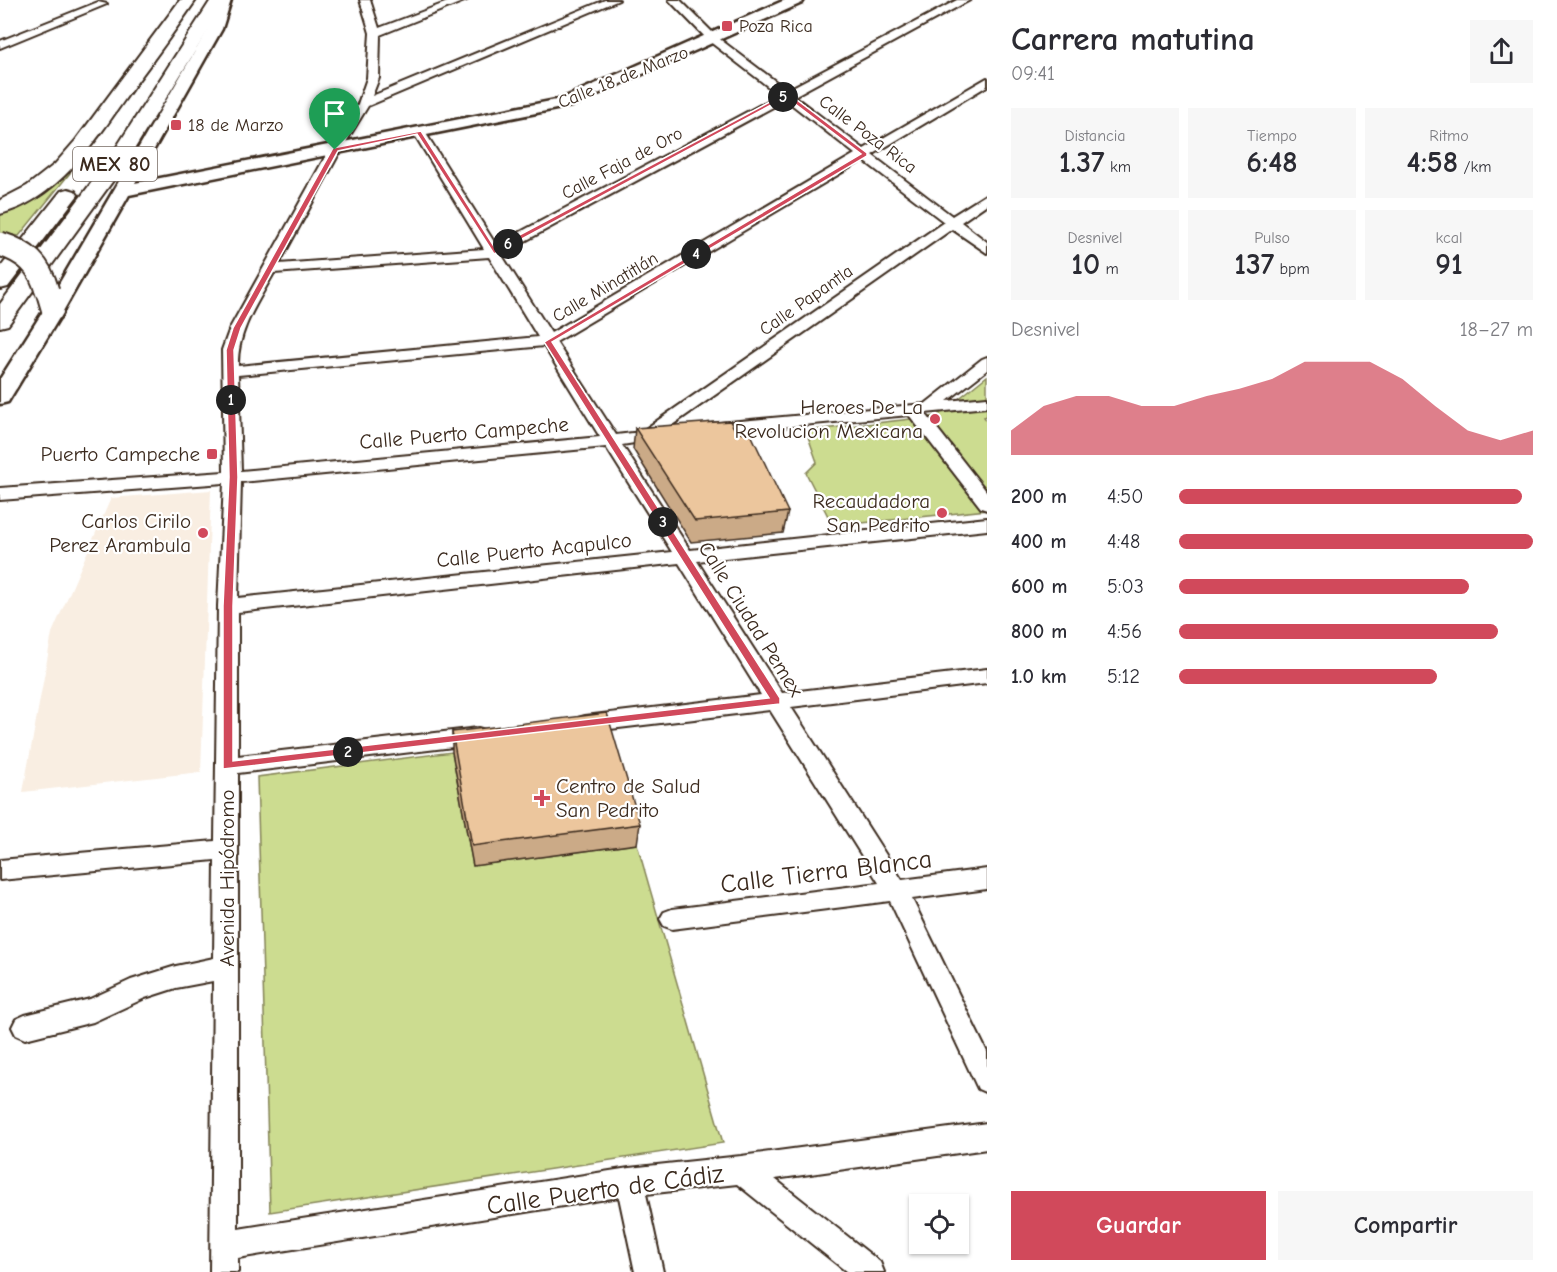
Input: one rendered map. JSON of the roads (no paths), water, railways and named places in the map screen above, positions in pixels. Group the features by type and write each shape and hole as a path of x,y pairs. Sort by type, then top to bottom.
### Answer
{"main road":[{"path":"0,208 34,190 62,168 83,144 188,0"},
{"name":"MEX 80","path":"98,153 197,0"},
{"name":"MEX 80","path":"0,320 115,164 219,0"},
{"name":"MEX 80","path":"0,282 78,181"},
{"path":"0,244 18,249 33,259 41,271 52,314"}],"street":[{"path":"2,390 52,314 123,191 215,29 224,0"},
{"name":"Avenida Hipódromo","path":"224,1259 228,606 233,477 230,350 237,328 335,150 364,104 373,78 375,33 365,0"},
{"path":"375,33 462,0"},
{"path":"364,104 614,0"},
{"name":"Calle Poza Rica","path":"674,0 713,39 987,249"},
{"name":"Calle 18 de Marzo","path":"123,191 565,103 797,0"},
{"name":"Calle Faja de Oro","path":"270,269 494,252 965,0"},
{"path":"0,45 102,4"},
{"name":"Calle Minatitlán","path":"230,371 548,342 987,81"},
{"name":"Calle Ciudad Pemex","path":"419,132 548,342 897,892 987,1080"},
{"name":"Calle Papantla","path":"647,435 987,198"},
{"path":"987,362 922,409 987,504"},
{"name":"Calle Puerto Campeche","path":"0,494 233,477 987,402"},
{"name":"Calle Puerto Acapulco","path":"228,606 987,524"},
{"path":"566,726 987,676"},
{"path":"227,766 496,734"},
{"path":"0,870 226,849"},
{"name":"Calle Tierra Blanca","path":"672,919 987,879"},
{"path":"25,1027 93,1010 140,988 167,979 226,967"},
{"name":"Calle Puerto de Cádiz","path":"224,1259 629,1182 741,1170 987,1136"},
{"path":"741,1170 870,1272"},
{"path":"629,1182 649,1272"}],"place":[{"name":"Poza Rica","path":"727,26"},
{"name":"18 de Marzo","path":"176,125"},
{"name":"Heroes De La Revolucion Mexicana","path":"935,419"},
{"name":"Puerto Campeche","path":"212,454"},
{"name":"Recaudadora San Pedrito","path":"942,513"},
{"name":"Carlos Cirilo Perez Arambula","path":"203,533"},
{"name":"Centro de Salud San Pedrito","path":"542,798"}]}
